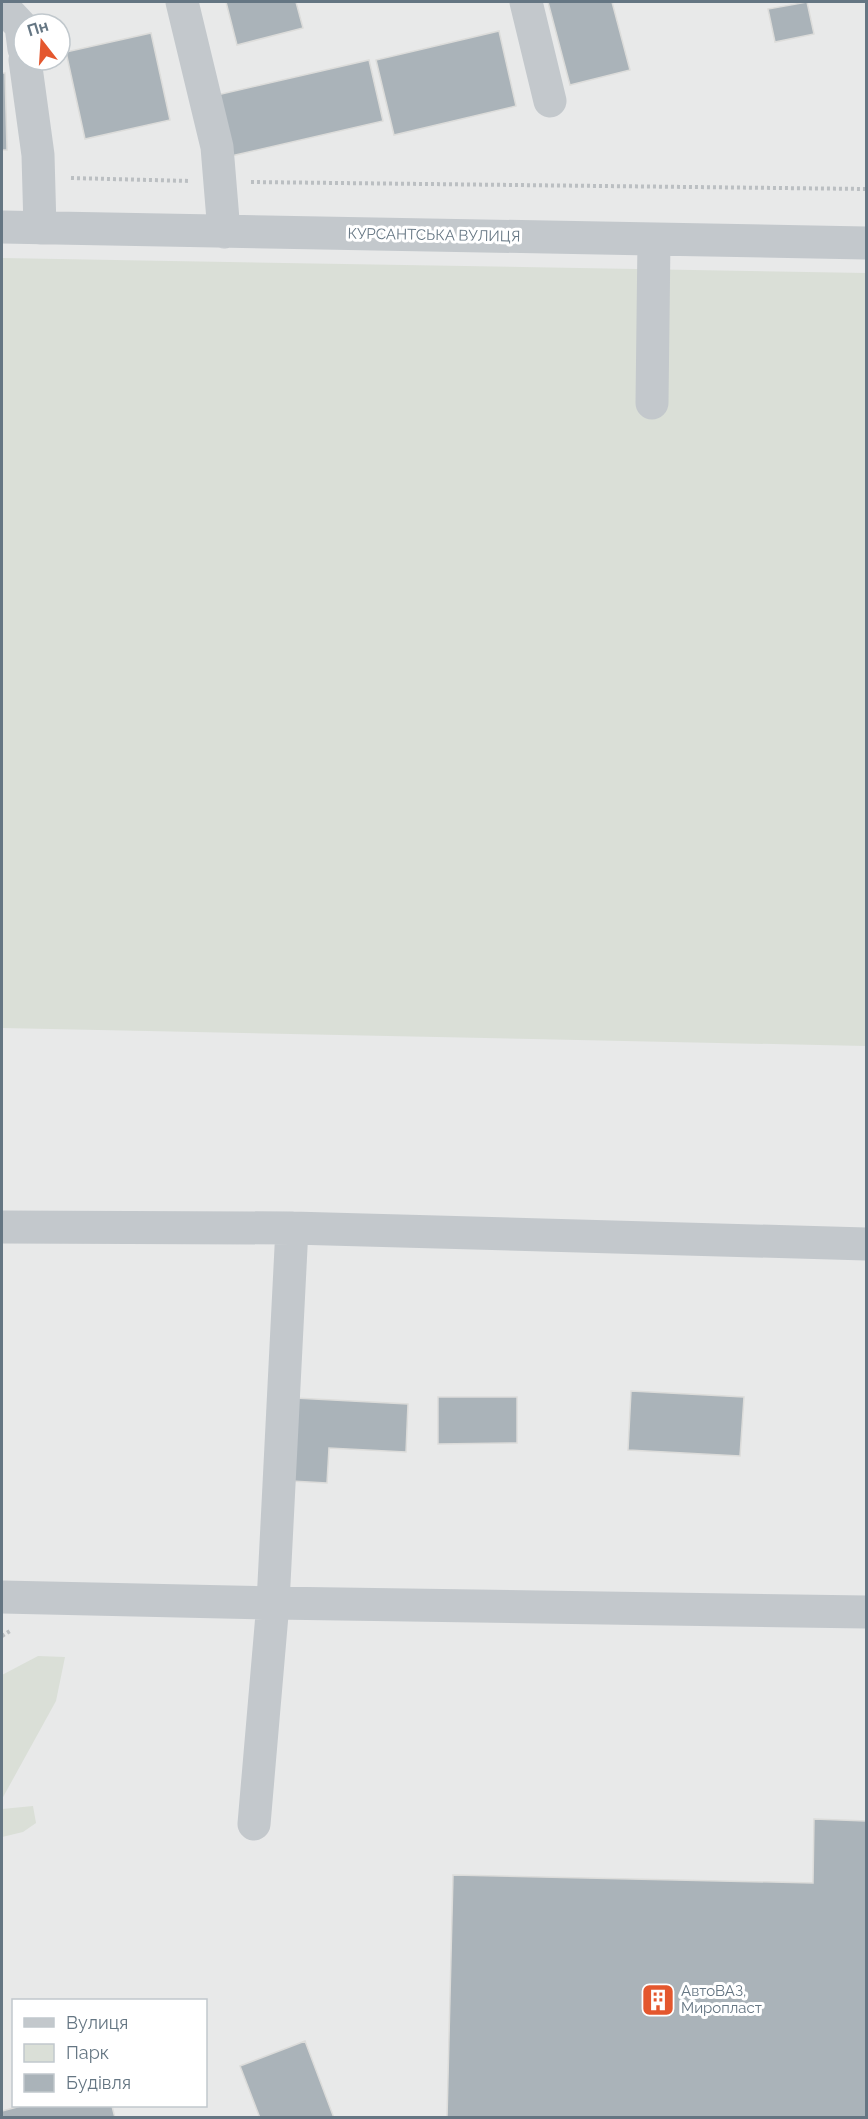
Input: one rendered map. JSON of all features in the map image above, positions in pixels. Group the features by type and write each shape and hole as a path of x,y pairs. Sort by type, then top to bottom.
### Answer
{"street":[{"path":"182,2 217,147 224,232"},
{"path":"526,2 550,100"},
{"path":"28,72 38,155 40,228"},
{"name":"КУРСАНТСЬКА ВУЛИЦЯ","path":"2,227 867,243"},
{"path":"652,403 654,239"},
{"path":"2,1227 292,1228 867,1244"},
{"path":"254,1824 273,1604 292,1228"},
{"path":"2,1597 273,1604 867,1612"}],"path":[{"path":"39,178 867,189"}],"shaded area":[{"path":"2,2 866,2 866,2117 2,2118"}],"green space":[{"path":"2,258 866,273 866,1046 2,1028"},
{"path":"38,1656 65,1657 56,1701 2,1799 2,1675"},
{"path":"33,1806 36,1823 23,1832 2,1837 2,1809"}],"building":[{"path":"226,2 296,2 303,28 237,45"},
{"path":"548,2 612,2 630,70 570,85"},
{"path":"807,2 814,34 775,42 768,9"},
{"path":"499,31 516,106 394,135 376,60"},
{"path":"151,33 170,120 85,139 70,72 72,51"},
{"path":"369,60 383,121 231,156 217,95"},
{"path":"2,73 5,73 7,150 2,150"},
{"path":"631,1391 744,1397 740,1456 628,1450"},
{"path":"438,1397 517,1397 517,1443 438,1444"},
{"path":"295,1398 408,1404 406,1452 329,1448 327,1483 291,1481"},
{"name":"АвтоВАЗ, Миропласт","path":"814,1819 866,1821 866,2118 447,2118 453,1875 813,1883"},
{"path":"305,2041 334,2118 260,2118 240,2066"},
{"path":"17,2107 112,2107 115,2118 2,2118 2,2111"}],"place":[{"name":"АвтоВАЗ, Миропласт","path":"658,2000"}]}
